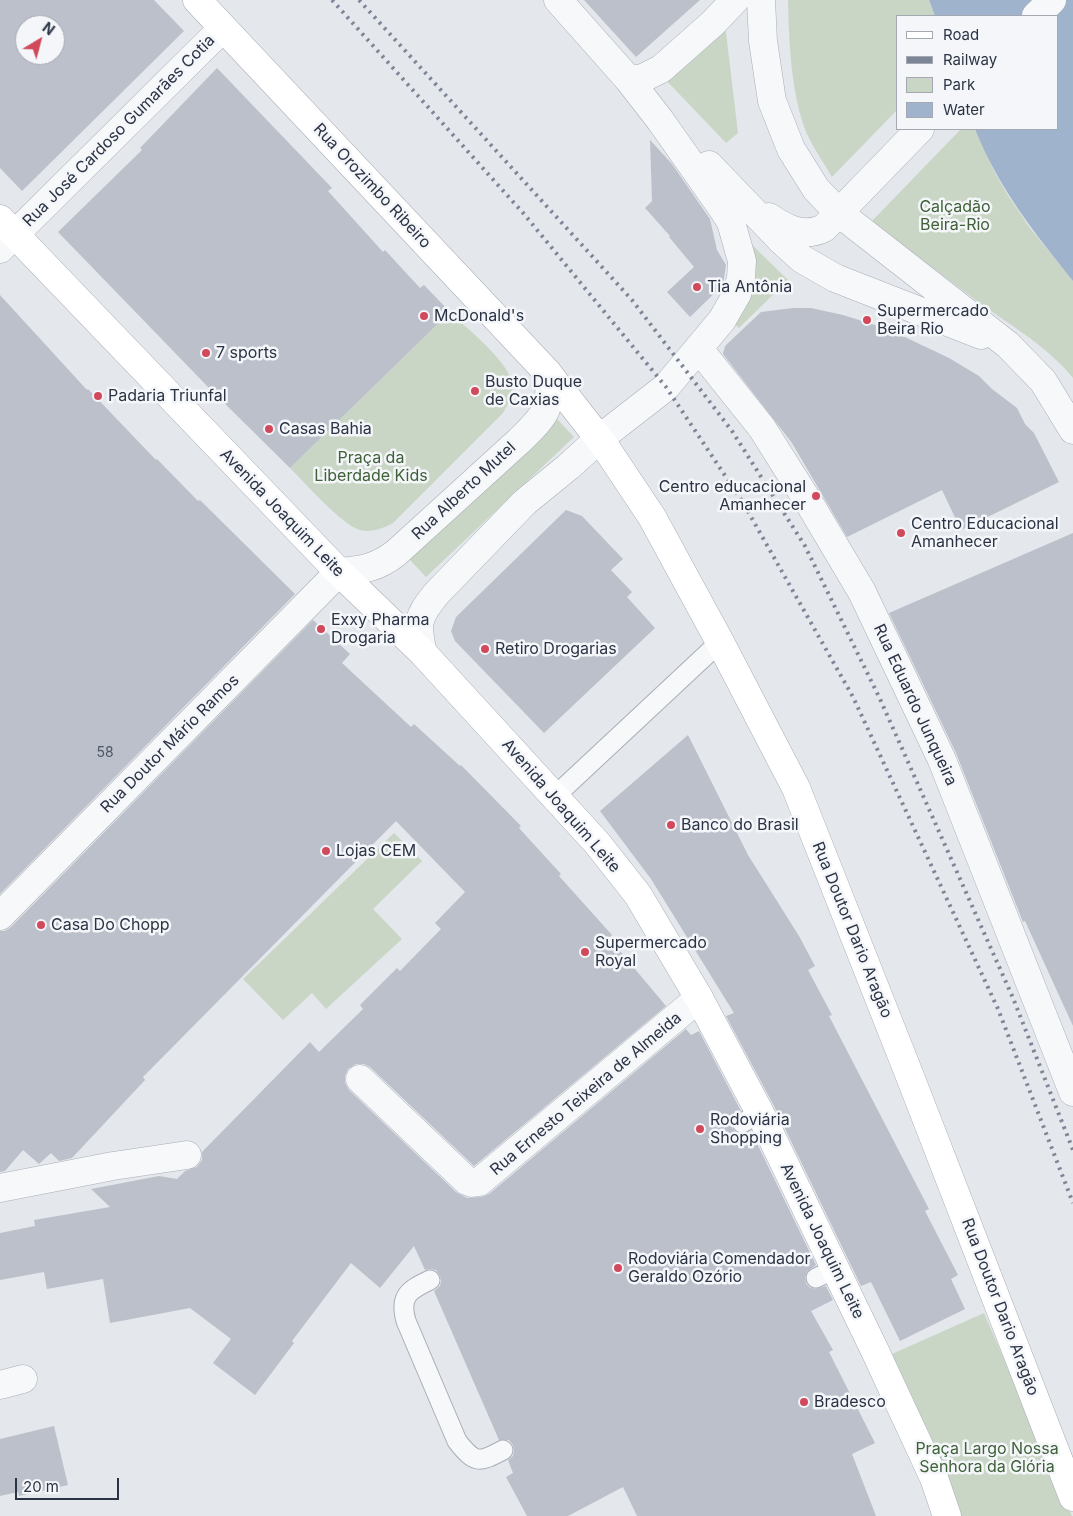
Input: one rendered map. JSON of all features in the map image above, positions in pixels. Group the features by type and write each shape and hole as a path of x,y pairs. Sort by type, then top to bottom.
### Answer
{"main road":[{"name":"Rua Orozimbo Ribeiro","path":"197,0 547,372"},
{"name":"Avenida Joaquim Leite","path":"5,234 338,572 423,653 597,843 638,895 699,998 751,1118 826,1273 876,1351 934,1478 946,1516"},
{"name":"Rua Doutor Dario Aragão","path":"547,372 627,477 652,517 796,788 922,1106 1073,1497"}],"street":[{"path":"423,653 418,626 426,606 437,593 516,509 599,439 666,387 699,350 722,320 737,294 741,278 742,261 737,240 722,208 660,120 629,80 558,0"},
{"path":"629,80 643,78 661,69 713,23 735,0"},
{"path":"761,0 763,41 772,101 791,149 816,189 839,213 1008,345 1043,381 1073,430"},
{"path":"1037,15 1052,0"},
{"name":"Rua José Cardoso Gumarães Cotia","path":"5,234 223,28"},
{"path":"660,120 725,182 782,241 802,259 819,270 835,278 1008,345"},
{"path":"725,182 762,212 794,231 811,233 824,228 919,130"},
{"name":"Rua Eduardo Junqueira","path":"699,350 762,428 862,592 942,760 1073,1092"},
{"name":"Rua Alberto Mutel","path":"338,572 364,570 386,561 519,441 548,406 551,388 547,372"},
{"name":"Rua Doutor Mário Ramos","path":"0,916 338,572"},
{"name":"Rua Ernesto Teixeira de Almeida","path":"360,1079 467,1181 472,1183 479,1182 699,998"},
{"path":"0,1188 113,1166 187,1155"}],"lane":[{"path":"554,797 720,642"},
{"path":"430,1280 408,1293 403,1310 457,1441 468,1455 474,1459 486,1459 503,1450"}],"green space":[{"path":"788,0 929,0 935,15 896,15 896,111 832,177 807,134 802,119 794,86 790,51"},
{"path":"725,24 738,133 726,143 664,78"},
{"name":"Calçadão Beira-Rio","path":"960,130 975,130 1007,194 1030,228 1073,281 1073,378 1042,347 967,294 872,221"},
{"path":"748,241 788,280 739,328 729,319"},
{"name":"Praça da Liberdade Kids","path":"450,312 504,366 512,384 512,392 508,403 503,413 393,523 377,530 369,531 353,527 334,512 290,468"},
{"path":"557,419 574,437 426,577 409,559"},
{"path":"394,833 422,861 373,909 402,939 326,1009 312,993 283,1020 243,979"},
{"name":"Praça Largo Nossa Senhora da Glória","path":"984,1313 1072,1516 949,1516 892,1354"}],"water":[{"path":"929,0 1073,0 1073,281 1018,209 984,151 975,130 1058,130 1058,15 935,15"}],"building":[{"path":"0,0 154,0 184,31 22,191 0,168"},
{"path":"584,0 700,0 636,57"},
{"path":"217,68 332,188 328,191 383,252 385,250 420,288 424,285 450,312 290,468 209,388 58,232 142,150 140,148"},
{"path":"650,140 672,164 710,219 717,250 726,265 723,285 690,317 667,292 694,267 645,208 652,201"},
{"path":"0,295 87,390 156,460 198,501 200,500 295,594 0,894"},
{"path":"811,308 843,315 888,329 949,358 979,376 992,389 1017,408 1025,424 1034,433 1059,482 961,530 942,490 847,537 792,443 723,354 725,346 761,312"},
{"path":"566,510 582,516 623,559 611,570 632,592 627,597 655,628 544,733 455,641 451,631 456,617"},
{"path":"1073,533 1073,1026 1025,921 1023,922 956,753 889,613"},
{"path":"313,620 350,654 342,663 411,727 414,724 461,765 521,826 519,828 561,874 559,876 612,935 609,938 666,1006 474,1166 370,1067 364,1064 356,1064 348,1069 345,1083 349,1090 456,1192 467,1198 481,1197 489,1194 686,1029 691,1035 699,1031 741,1111 732,1118 732,1128 741,1134 751,1131 816,1265 807,1272 806,1283 809,1287 815,1289 826,1286 833,1300 811,1311 833,1350 829,1352 875,1443 852,1454 876,1516 637,1516 623,1487 568,1516 527,1516 506,1477 513,1473 508,1460 513,1456 513,1445 509,1440 499,1440 434,1291 440,1286 440,1276 436,1270 425,1270 414,1246 380,1288 351,1263 292,1341 294,1343 255,1395 213,1363 231,1339 190,1308 110,1323 103,1279 47,1289 44,1272 0,1280 0,1233 35,1226 34,1220 110,1207 91,1189 159,1176 177,1179 185,1171 197,1167 202,1160 202,1152 310,1042 319,1052 363,1009 360,1005 397,968 400,971 441,929 435,923 465,892 396,821 143,1077 145,1080 72,1158 59,1161 51,1153 39,1164 23,1150 5,1171 0,1172 0,931 5,931 11,927"},
{"path":"688,735 748,855 799,936 815,966 808,970 832,1015 829,1016 929,1209 925,1211 958,1275 951,1279 965,1309 900,1341 871,1282 861,1286 774,1106 726,1016 734,1013 651,879 600,811"},
{"path":"54,1426 68,1485 19,1496 18,1492 0,1496 0,1439"}],"railway":[{"path":"332,0 524,214 666,387 742,501 853,697 998,1009 1073,1203"},
{"path":"359,0 632,300 732,431 805,546 880,699 1013,998 1073,1150"}],"place":[{"name":"Tia Antônia","path":"697,287"},
{"name":"McDonald's","path":"424,316"},
{"name":"Supermercado Beira Rio","path":"867,320"},
{"name":"7 sports","path":"206,353"},
{"name":"Busto Duque de Caxias","path":"475,391"},
{"name":"Padaria Triunfal","path":"98,396"},
{"name":"Casas Bahia","path":"269,429"},
{"name":"Centro educacional Amanhecer","path":"816,496"},
{"name":"Centro Educacional Amanhecer","path":"901,533"},
{"name":"Exxy Pharma Drogaria","path":"321,629"},
{"name":"Retiro Drogarias","path":"485,649"},
{"name":"Banco do Brasil","path":"671,825"},
{"name":"Lojas CEM","path":"326,851"},
{"name":"Casa Do Chopp","path":"41,925"},
{"name":"Supermercado Royal","path":"585,952"},
{"name":"Rodoviária Shopping","path":"700,1129"},
{"name":"Rodoviária Comendador Geraldo Ozório","path":"618,1268"},
{"name":"Bradesco","path":"804,1402"}]}
